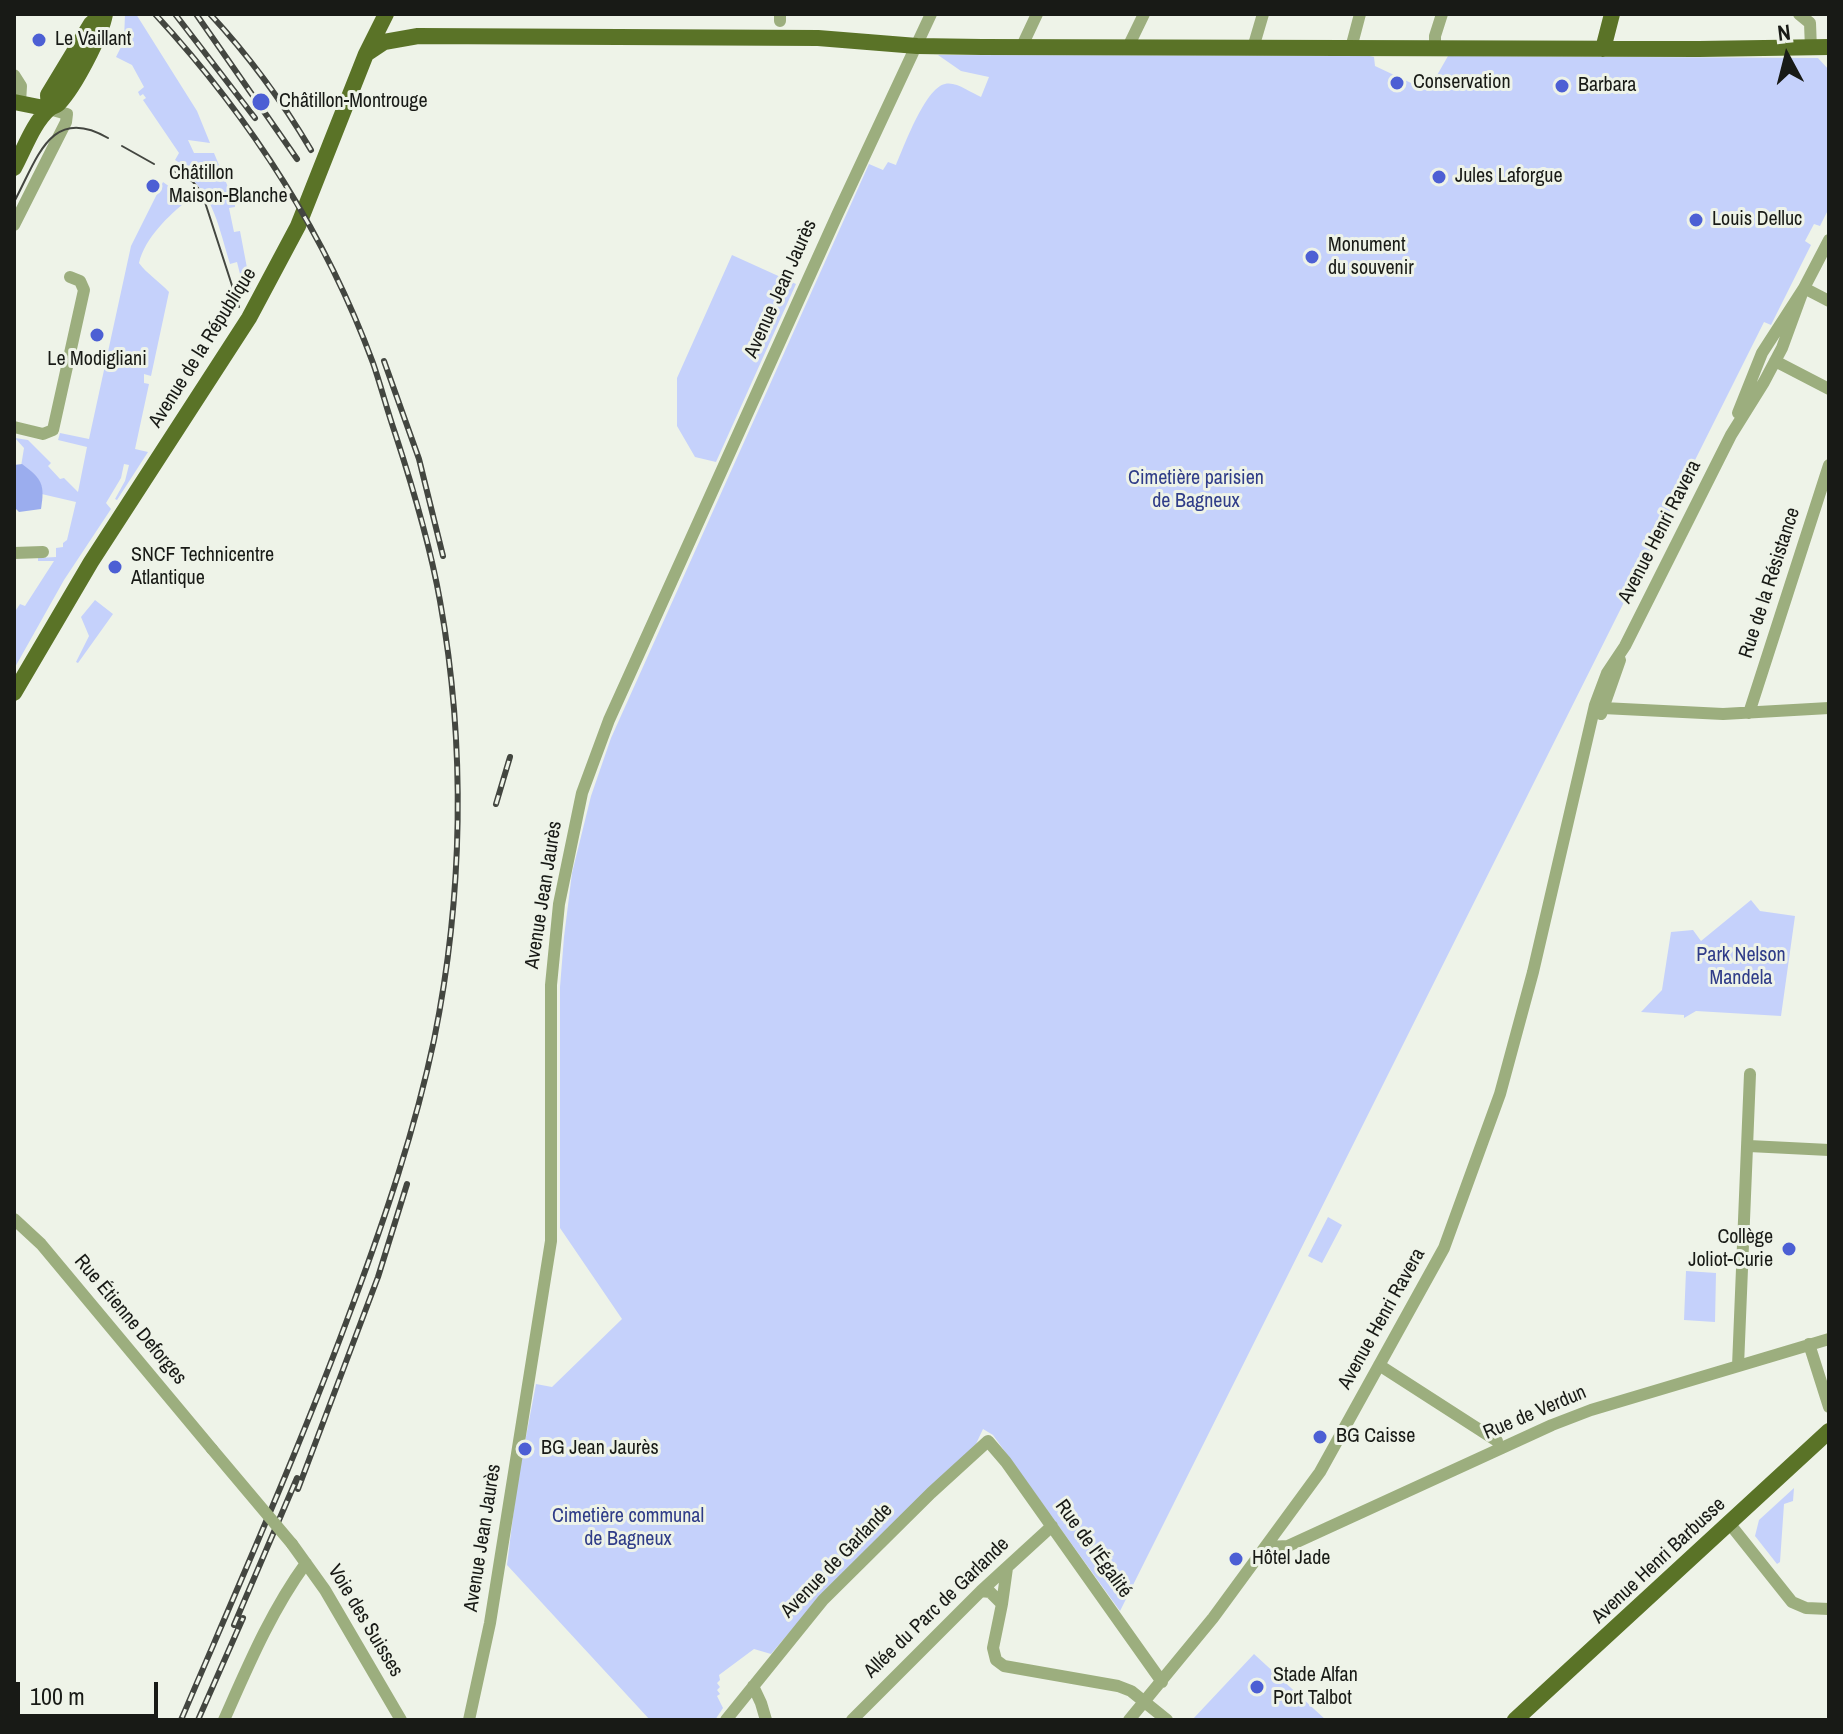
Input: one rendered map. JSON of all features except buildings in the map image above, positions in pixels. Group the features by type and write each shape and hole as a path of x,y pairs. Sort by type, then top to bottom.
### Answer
{"main road":[{"path":"14,168 49,109 48,95 91,24 103,14"},
{"path":"1603,49 1612,14"},
{"path":"384,16 391,30 418,36"},
{"name":"Avenue de la République","path":"14,693 91,562 249,318 298,226 373,36 384,16"},
{"path":"366,54 384,42 418,36 818,38 917,46 1829,47"},
{"path":"1811,49 1829,53"},
{"path":"17,103 49,109"},
{"name":"Avenue de la République","path":"14,678 31,663"},
{"name":"Avenue Henri Barbusse","path":"1515,1720 1829,1431"}],"street":[{"name":"Avenue Jean Jaurès","path":"469,1720 490,1623 551,1241 551,985 564,869 582,793 609,720 931,14"},
{"path":"1022,46 1037,14"},
{"path":"1128,47 1144,14"},
{"path":"1253,48 1263,14"},
{"path":"1351,48 1360,14"},
{"path":"1435,48 1435,36 1442,14"},
{"path":"1799,14 1810,23 1811,49"},
{"path":"14,75 21,86 17,103"},
{"path":"14,225 66,122 67,114 49,109"},
{"name":"Avenue Henri Ravera","path":"1731,435 1762,353 1804,288 1829,240"},
{"path":"14,427 43,434 53,430 84,290 80,281 70,277"},
{"path":"1804,288 1829,301"},
{"name":"Avenue Henri Ravera","path":"1129,1720 1266,1547 1320,1472 1444,1248 1503,1085 1595,705 1607,673 1625,646 1731,435 1775,361 1804,288"},
{"path":"1775,361 1829,389"},
{"name":"Rue de la Résistance","path":"1749,713 1829,465"},
{"path":"14,553 43,552"},
{"name":"Avenue Henri Ravera","path":"1555,879 1573,824 1603,708 1625,646"},
{"path":"1603,708 1723,714 1829,708"},
{"path":"1738,1366 1750,1074"},
{"path":"1749,1146 1829,1150"},
{"name":"Rue Étienne Deforges","path":"14,1219 41,1244 292,1544"},
{"name":"Rue de Verdun","path":"1266,1547 1288,1546 1562,1421 1829,1339"},
{"path":"1809,1344 1829,1407"},
{"path":"1379,1365 1497,1441"},
{"name":"Rue de l'Égalité","path":"988,1441 1162,1682"},
{"name":"Avenue de Garlande","path":"726,1720 831,1592 988,1441"},
{"path":"1729,1523 1792,1602 1806,1608 1829,1609"},
{"name":"Allée du Parc de Garlande","path":"852,1720 981,1591 1052,1526"},
{"name":"Voie des Suisses","path":"292,1544 325,1590 401,1720"},
{"path":"224,1720 273,1615 306,1563"},
{"path":"1007,1568 993,1648 996,1660 1004,1666 1118,1686 1131,1691 1167,1720"},
{"path":"981,1591 990,1592 1002,1604"},
{"path":"753,1686 766,1720"}],"green space":[{"path":"125,14 136,14 197,111 210,143 188,140 194,153 214,153 235,204 235,207 229,208 234,232 240,231 251,289 244,290 237,262 230,264 209,201 183,173 186,167 175,160 179,153 143,100 146,98 143,94 140,96 138,92 144,87 132,65 116,57 124,41"},
{"name":"Cimetière parisien de Bagneux","path":"938,55 1370,56 1374,57 1375,66 1428,91 1448,56 1818,58 1829,70 1829,208 1820,226 1814,224 1805,241 1811,245 1771,325 1764,322 1120,1611 993,1435 983,1429 976,1444 817,1600 771,1654 754,1649 719,1675 717,1683 720,1687 717,1690 720,1694 717,1696 723,1708 715,1720 650,1720 507,1565 517,1484 536,1384 552,1387 622,1319 560,1228 560,987 572,873 591,796 611,738 869,164 883,170 888,162 896,165 916,119 937,88 954,84 981,97 989,77 961,71"},
{"path":"163,182 188,200 152,236 139,263 169,292 151,376 144,374 144,383 149,384 135,449 148,452 117,500 129,465 124,464 121,478 106,503 111,509 64,580 14,669 14,613 20,604 25,606 54,561 38,561 38,558 56,557 56,548 63,547 67,540 76,502 17,491 24,448 15,438 28,440 51,463 48,466 60,479 64,478 78,492 87,447 58,440 60,433 89,439 131,246"},
{"path":"732,255 796,284 716,462 695,457 677,426 677,378"},
{"path":"95,600 113,614 78,663 89,636 81,617"},
{"name":"Park Nelson Mandela","path":"1751,900 1760,911 1795,916 1781,1016 1696,1011 1684,1018 1684,1015 1641,1012 1662,990 1671,932 1693,930 1701,941"},
{"path":"1328,1217 1342,1225 1322,1263 1308,1256"},
{"path":"1686,1271 1716,1273 1715,1322 1684,1320"},
{"path":"1794,1488 1793,1501 1784,1504 1780,1562 1777,1564 1755,1536 1759,1520"},
{"name":"Stade Alfan Port Talbot","path":"1254,1654 1326,1720 1192,1720"}],"shaded area":[{"path":"22,464 40,483 43,494 41,509 19,512 14,507 14,465"}],"tram line":[{"path":"14,202 39,154 59,132 72,128 88,129 108,138"},
{"path":"122,146 154,164"},
{"path":"170,169 193,182 202,193 239,307"}],"railway":[{"path":"155,14 222,93 281,178 332,268 376,372 415,495 440,601 454,711 458,821 444,986 426,1074 398,1174 333,1357 181,1720"},
{"path":"175,14 255,118"},
{"path":"196,14 297,159"},
{"path":"210,14 264,79 311,150"},
{"path":"384,361 419,459 443,556"},
{"path":"496,804 510,757"},
{"path":"298,1489 378,1277 407,1184"},
{"path":"234,1625 297,1478"},
{"path":"198,1720 243,1618"}],"place":[{"name":"Le Vaillant","path":"39,40"},
{"name":"Conservation","path":"1397,83"},
{"name":"Barbara","path":"1562,86"},
{"name":"Châtillon-Montrouge","path":"261,102"},
{"name":"Jules Laforgue","path":"1439,177"},
{"name":"Châtillon Maison-Blanche","path":"153,186"},
{"name":"Louis Delluc","path":"1696,220"},
{"name":"Monument du souvenir","path":"1312,257"},
{"name":"Le Modigliani","path":"97,335"},
{"name":"SNCF Technicentre Atlantique","path":"115,567"},
{"name":"Collège Joliot-Curie","path":"1789,1249"},
{"name":"BG Caisse","path":"1320,1437"},
{"name":"BG Jean Jaurès","path":"525,1449"},
{"name":"Hôtel Jade","path":"1236,1559"},
{"name":"Stade Alfan Port Talbot","path":"1257,1687"}],"park label":[{"name":"Cimetière communal de Bagneux","path":"628,1528"}]}
